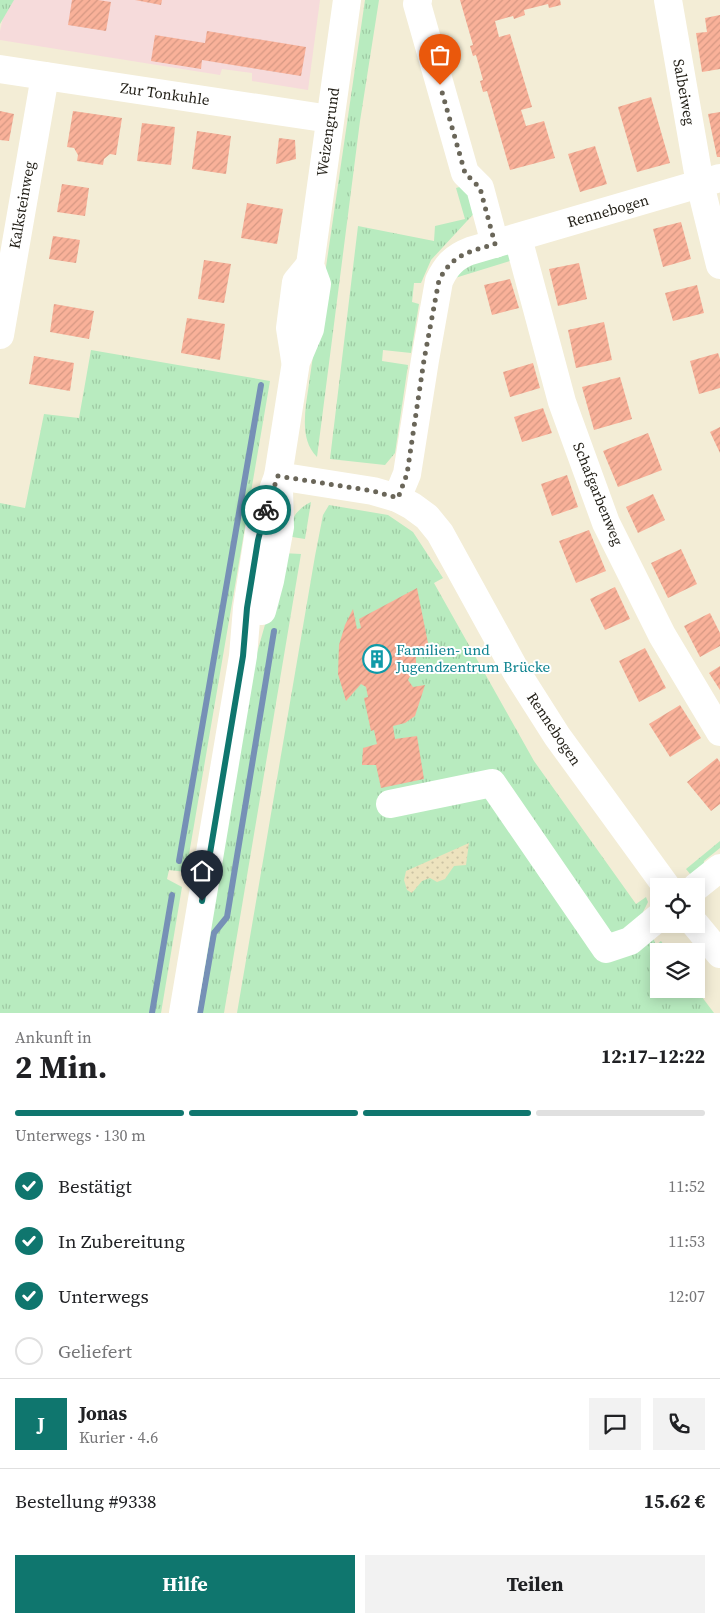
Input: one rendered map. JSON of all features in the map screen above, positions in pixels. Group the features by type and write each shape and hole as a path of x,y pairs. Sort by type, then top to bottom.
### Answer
{"street":[{"name":"Weizengrund","path":"183,1013 243,656 260,620 270,581 280,527 278,476 296,362 290,328 296,282 310,265 347,0"},
{"path":"418,0 417,4 465,173 480,188 506,241"},
{"name":"Salbeiweg","path":"668,0 710,181 720,265"},
{"name":"Zur Tonkuhle","path":"0,69 330,119"},
{"name":"Kalksteinweg","path":"0,335 7,250 45,76"},
{"name":"Rennebogen","path":"398,498 407,474 424,360 439,280 444,270 460,255 710,181"},
{"name":"Schafgarbenweg","path":"506,241 606,523 662,635 720,732"},
{"name":"Rennebogen","path":"278,476 373,491 398,498 427,517 440,533 517,673 558,736 660,878"},
{"path":"390,804 492,783 606,950 630,941 650,925"},
{"path":"705,880 720,868"},
{"path":"702,933 720,954"}],"shaded area":[{"path":"7,0 320,0 308,90 252,81 252,73 222,69 220,75 0,40 0,31"}],"green space":[{"path":"0,0 14,0 0,24"},
{"path":"365,0 379,0 360,121 317,457 307,439 305,425 306,404"},
{"path":"463,186 479,208 431,260 421,283 414,283 412,302 419,304 411,353 383,350 382,361 408,365 395,453 385,465 330,459 358,226 434,241 435,226 465,219 456,188"},
{"path":"504,252 512,255 513,260 455,278 456,270"},
{"path":"91,350 270,381 186,872 169,870 167,879 182,887 161,1013 0,1013 0,503 25,508 44,414 79,418"},
{"path":"311,502 305,539 286,536 294,516 301,508"},
{"path":"329,505 388,515 413,532 443,578 434,583 534,761 636,904 646,897 648,902 643,912 655,943 650,943 650,998 703,998 714,1013 237,1013 323,515"},
{"path":"282,553 301,554 224,1013 196,1013 251,674 268,614"},
{"path":"720,841 720,848 704,861 703,872 697,878 693,878 686,869"}],"sand":[{"path":"469,843 466,865 454,866 445,879 437,882 430,878 422,881 412,893 407,890 404,880 406,871"}],"building":[{"path":"72,0 111,2 106,31 68,25"},
{"path":"135,0 162,0 161,5"},
{"path":"460,0 560,0 561,5 549,8 548,4 524,10 525,15 514,19 513,16 495,21 499,37 510,34 532,107 521,110 526,126 544,121 555,158 510,170 487,91 483,92 480,81 483,80 476,55 473,56 470,46 473,45"},
{"path":"720,15 720,69 702,72 696,33 707,32 705,18"},
{"path":"207,31 306,47 301,76 202,60 201,69 151,61 155,35 205,43"},
{"path":"651,97 670,163 637,172 618,107"},
{"path":"0,111 14,114 9,141 0,140"},
{"path":"73,111 122,118 116,155 110,154 104,159 103,165 77,161 78,155 74,148 67,147"},
{"path":"720,112 720,157 717,157 708,114"},
{"path":"142,123 175,127 171,165 137,161"},
{"path":"197,131 231,136 226,174 192,169"},
{"path":"279,138 295,140 296,159 276,164"},
{"path":"595,146 607,184 580,192 568,154"},
{"path":"62,184 89,188 85,216 57,212"},
{"path":"247,203 283,209 277,244 241,238"},
{"path":"681,222 691,259 663,267 653,229"},
{"path":"53,236 80,240 76,263 49,259"},
{"path":"204,260 231,264 224,303 198,299"},
{"path":"579,263 587,299 558,306 549,269"},
{"path":"510,279 519,308 492,315 484,285"},
{"path":"697,285 704,313 673,321 665,293"},
{"path":"54,304 94,311 89,339 50,332"},
{"path":"187,318 225,324 220,360 181,353"},
{"path":"604,322 612,360 576,368 568,330"},
{"path":"718,353 720,359 720,388 699,394 690,361"},
{"path":"34,356 74,363 70,391 29,384"},
{"path":"533,363 540,388 510,397 503,372"},
{"path":"620,377 632,419 594,430 582,387"},
{"path":"543,408 552,433 522,442 514,417"},
{"path":"720,427 720,453 710,432"},
{"path":"648,433 662,470 618,487 603,451"},
{"path":"567,475 578,507 552,516 541,484"},
{"path":"653,494 665,520 638,533 626,507"},
{"path":"589,530 606,571 576,583 559,541"},
{"path":"681,549 697,584 668,598 651,563"},
{"path":"615,587 630,619 605,630 590,599"},
{"name":"Familien- und Jugendzentrum Brücke","path":"417,588 429,648 416,650 416,665 408,680 413,687 425,685 415,716 405,723 393,726 395,739 417,736 424,779 381,788 376,765 362,765 363,748 377,744 374,730 371,731 364,698 368,697 366,687 361,684 346,701 338,674 339,645 345,625 353,609 357,629 361,628 359,619"},
{"path":"710,613 720,633 720,646 700,657 684,626"},
{"path":"645,648 666,688 639,702 619,661"},
{"path":"720,666 720,690 709,673"},
{"path":"680,705 701,738 670,757 649,724"},
{"path":"717,758 720,762 720,804 711,811 687,782"}],"waterway":[{"path":"179,861 261,385"},
{"path":"200,1013 214,933 227,917 274,631"},
{"path":"152,1013 172,895"}],"way so far":[{"path":"266,510 278,476 373,491 398,498 403,486 407,474 424,360 439,280 444,270 460,255 495,244 480,188 465,173 440,85"}],"place":[{"name":"Familien- und Jugendzentrum Brücke","path":"377,659"}],"route":[{"path":"202,901 243,656 247,608 260,525 266,510"}]}
